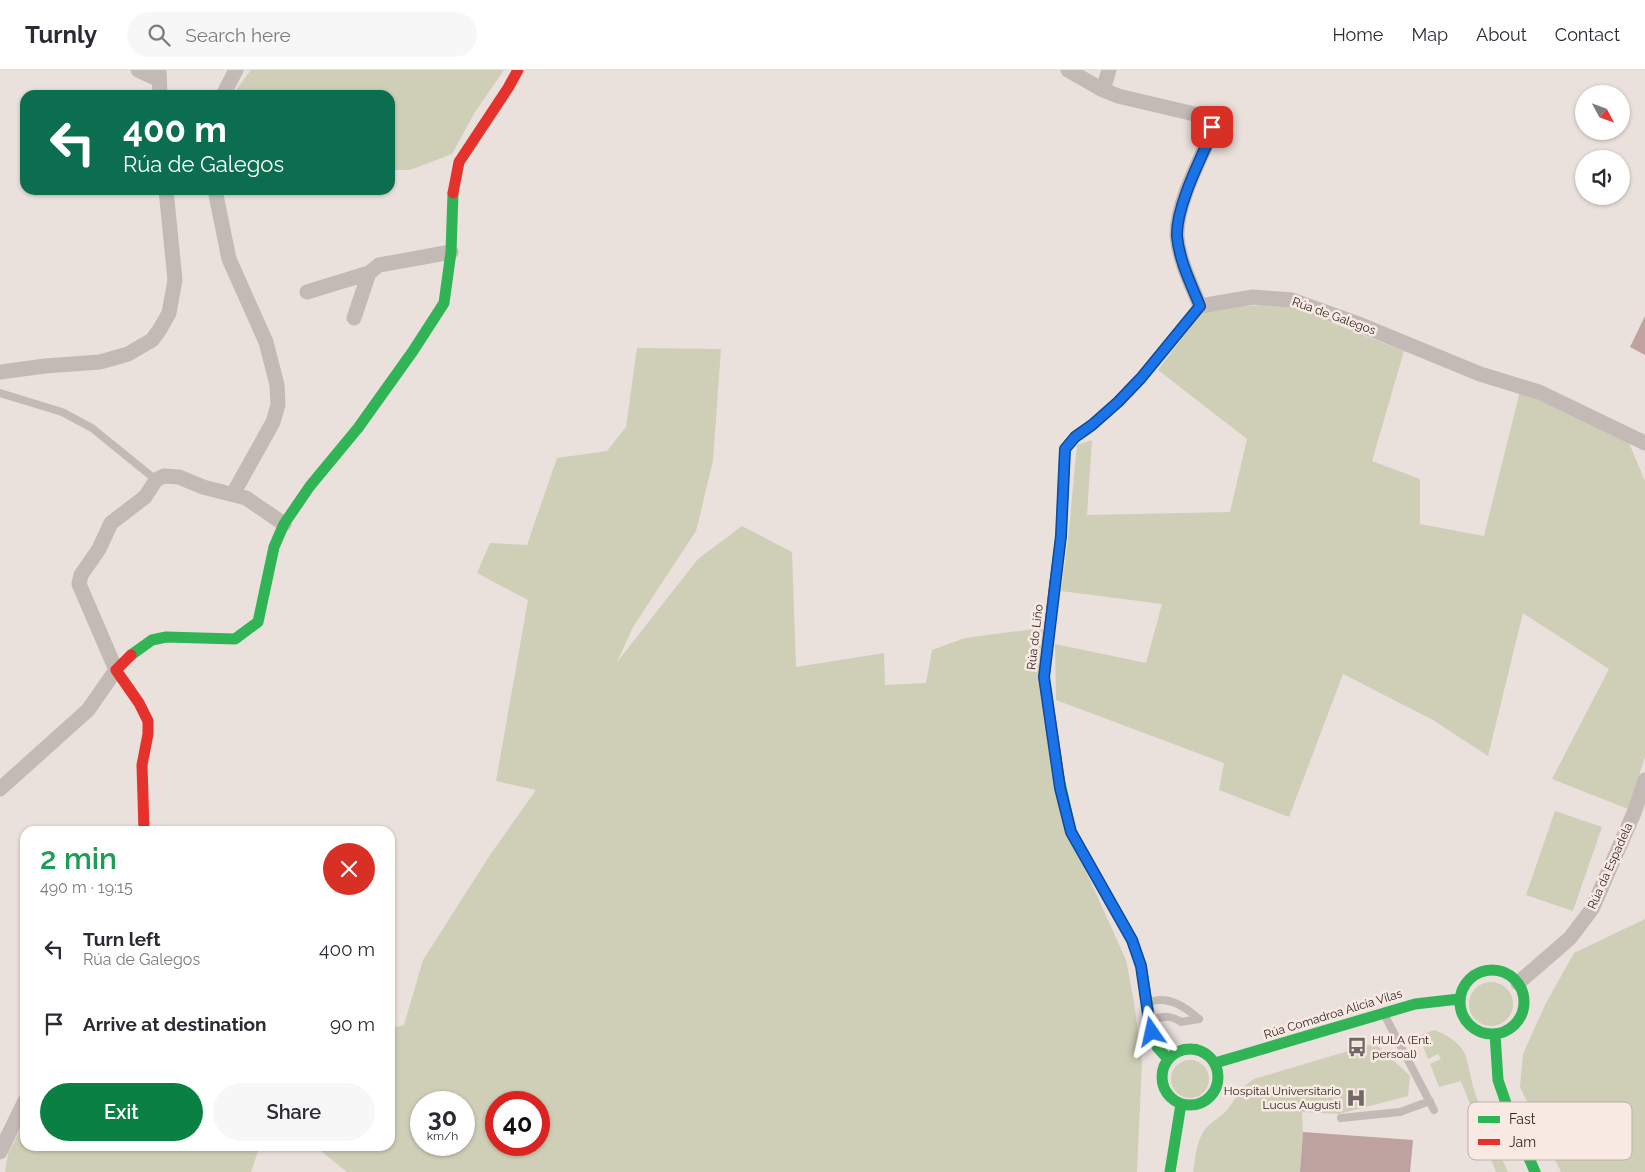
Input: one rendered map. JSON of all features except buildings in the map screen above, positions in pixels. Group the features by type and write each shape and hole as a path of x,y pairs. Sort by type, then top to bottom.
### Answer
{"street":[{"path":"138,70 159,82"},
{"path":"226,90 236,70"},
{"path":"0,789 88,710 116,670 133,652 152,640 166,638 235,639 258,622 274,547 284,524 310,486 358,428 413,351 444,303 451,252 453,192 459,162 518,70"},
{"path":"1068,70 1101,89 1118,96 1203,116 1212,127 1212,133 1182,206 1177,235 1183,264 1200,306"},
{"path":"1101,89 1109,70"},
{"path":"0,372 100,362 128,354 152,340 169,312 175,280 166,195"},
{"path":"216,195 229,259 266,342 277,385 278,405 273,422 234,494"},
{"path":"307,292 369,273 380,265 451,252"},
{"path":"354,318 369,273"},
{"name":"Rúa de Galegos","path":"1200,306 1253,296 1292,300 1356,323 1480,374 1539,392 1645,443"},
{"name":"Rúa do Liño","path":"1168,1060 1157,1047 1149,1021 1141,966 1132,940 1071,832 1060,788 1044,677 1061,536 1065,449 1075,437 1118,402 1141,378 1200,306"},
{"path":"144,826 142,764 148,737 146,717 133,692 121,679 116,670 79,584 82,575 99,549 111,523 144,497 156,480 164,476 179,477 203,487 246,498 284,524"},
{"name":"Rúa da Espadela","path":"1518,983 1570,938 1592,908 1634,813 1645,780"},
{"path":"1496,970 1507,974 1518,983 1523,996 1522,1013 1513,1026 1495,1034 1483,1033 1468,1024 1461,1013 1460,999 1465,985 1471,977 1482,971 1496,970"},
{"name":"Rúa Comadroa Alicia Vilas","path":"1215,1063 1383,1012 1416,1004 1460,999"},
{"path":"1495,1034 1498,1080 1506,1102"},
{"path":"1192,1049 1202,1051 1215,1063 1219,1080 1212,1096 1206,1101 1190,1106 1181,1104 1168,1096 1162,1081 1162,1074 1168,1060 1175,1053 1192,1049"},
{"path":"1170,1172 1181,1104"},
{"path":"0,1152 20,1111"},
{"path":"1531,1160 1536,1172"}],"lane":[{"path":"0,393 62,412 92,428 156,480"},
{"path":"1146,1003 1159,1000 1172,1002 1199,1018 1181,1022 1175,1018 1163,1016 1149,1021"},
{"path":"1383,1012 1434,1110"},
{"path":"1341,1118 1400,1112 1430,1102"}],"green space":[{"path":"251,70 504,70 475,112 452,154 410,170 395,170 395,90 236,90"},
{"path":"1281,303 1404,351 1372,461 1420,479 1420,524 1484,536 1520,391 1629,443 1645,481 1645,757 1628,809 1552,779 1609,669 1523,613 1488,756 1433,720 1343,674 1289,817 1219,790 1224,763 1056,700 1055,644 1146,663 1162,604 1061,591 1077,445 1092,440 1087,515 1230,512 1247,439 1158,370 1203,310"},
{"path":"637,348 721,349 713,461 696,531 633,627 617,662 698,559 742,526 792,552 796,667 884,653 885,685 926,683 932,650 965,638 1042,628 1071,838 1126,960 1134,1002 1142,1061 1137,1172 347,1172 322,1152 395,1151 395,1027 404,1025 423,960 490,855 536,790 496,781 528,600 477,573 490,543 527,545 557,458 607,451 626,427"},
{"path":"1555,811 1602,827 1573,911 1526,895"},
{"path":"1645,919 1645,1172 1561,1172 1555,1160 1632,1160 1632,1102 1527,1102 1520,1087 1523,1054 1545,1005 1574,953"},
{"path":"1495,982 1507,988 1512,995 1512,1013 1507,1020 1500,1025 1487,1026 1479,1023 1472,1016 1469,1000 1472,992 1479,985"},
{"path":"1434,1030 1451,1038 1458,1044 1464,1052 1479,1102 1469,1102 1461,1081 1439,1087 1430,1064 1441,1059 1438,1054 1428,1059 1419,1036"},
{"path":"1375,1043 1410,1076 1408,1096 1339,1114 1302,1112 1303,1132 1300,1172 1193,1172 1201,1135 1211,1123 1225,1112 1241,1090 1254,1079"},
{"path":"1190,1060 1203,1066 1209,1079 1203,1092 1190,1098 1177,1092 1171,1079 1177,1066"},
{"path":"20,1130 20,1151 258,1151 251,1172 5,1172 8,1154"},
{"path":"1491,1160 1502,1160 1508,1172 1496,1172"}],"traffic: fast":[{"path":"131,655 152,640 166,637 235,639 258,622 274,547 284,524 310,486 358,428 413,351 444,303 451,252 453,193"},
{"path":"1055,582 1061,536 1065,449 1075,437 1118,402 1141,378 1200,306"},
{"path":"1059,778 1071,832 1132,940 1141,966 1152,1032 1157,1047 1168,1059"},
{"path":"1492,970 1510,976 1518,984 1524,1002 1518,1020 1510,1028 1492,1034 1474,1028 1466,1020 1460,1002 1466,984 1474,976 1492,970"},
{"path":"1215,1063 1415,1004 1459,999"},
{"path":"1495,1034 1498,1080 1506,1102"},
{"path":"1184,1049 1196,1049 1206,1053 1214,1061 1218,1077 1214,1093 1206,1101 1196,1105 1184,1105 1174,1101 1166,1093 1162,1083 1162,1071 1166,1061 1174,1053 1184,1049"},
{"path":"1170,1172 1181,1104"},
{"path":"1530,1160 1535,1172"}],"traffic: jam":[{"path":"453,193 459,162 518,70"},
{"path":"1055,582 1044,677 1059,778"},
{"path":"131,655 116,670 139,703 148,721 148,734 142,765 144,826"}],"place":[{"name":"HULA (Ent. persoal)","path":"1357,1047"},
{"name":"Hospital Universitario Lucus Augusti","path":"1356,1098"}],"route":[{"path":"1152,1032 1141,966 1132,940 1071,832 1060,788 1044,677 1061,536 1065,449 1075,437 1118,402 1141,378 1200,306 1183,264 1177,235 1182,206 1212,133 1212,127"}]}
